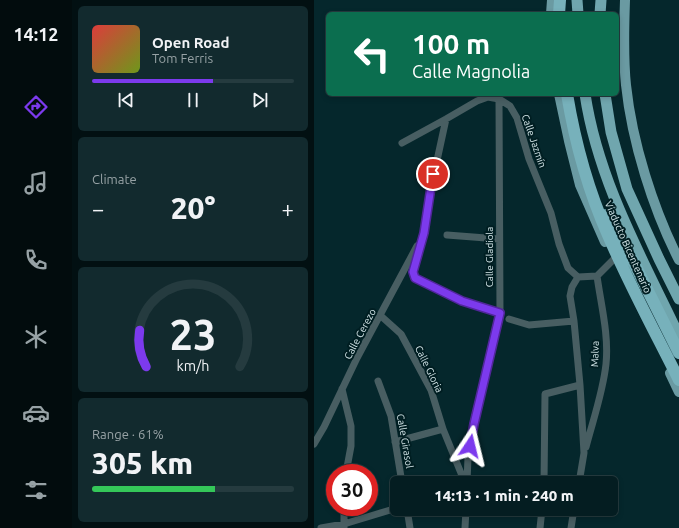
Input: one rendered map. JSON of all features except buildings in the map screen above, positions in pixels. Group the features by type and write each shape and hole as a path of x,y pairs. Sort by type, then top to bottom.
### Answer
{"highway":[{"path":"559,12 560,0"},
{"path":"578,0 578,12"},
{"path":"600,12 601,0"},
{"name":"Viaducto Bicentenario","path":"567,96 578,149 607,234 679,380"},
{"path":"585,96 588,114 602,168 625,224 679,336"},
{"path":"605,96 611,132 628,189 659,259 679,299"},
{"path":"592,192 633,261 679,353"}],"main road":[{"path":"552,0 552,12"},
{"path":"625,0 623,38 626,86 634,131 652,195 679,260"},
{"path":"559,96 580,185 613,260 679,392"}],"street":[{"path":"402,142 446,119 477,100 488,97 499,99"},
{"name":"Calle Gladiola","path":"467,476 468,456 474,424 500,313 499,99"},
{"name":"Calle Jazmín","path":"499,99 510,106 516,118 529,159 551,213 559,244 568,268 578,277"},
{"path":"446,119 430,188 424,233 413,272 415,278 462,301 500,313"},
{"name":"Calle Cerezo","path":"314,444 324,428 342,389 424,233"},
{"path":"448,235 499,239"},
{"path":"579,476 584,453 580,385 570,296 572,287 578,277 597,276 613,260"},
{"name":"Malva","path":"584,453 599,401 606,364 606,345 597,276"},
{"name":"Calle Gloria","path":"381,316 401,334 431,390 443,429 463,476"},
{"path":"509,319 529,325 574,321"},
{"name":"Calle Girasol","path":"378,381 391,416 401,476"},
{"path":"544,476 545,394 580,385"},
{"path":"342,389 350,426 351,446 348,464"},
{"path":"395,442 443,429"},
{"path":"321,528 344,526 390,510"},
{"path":"408,516 410,528"},
{"path":"465,528 466,516"},
{"path":"540,528 541,516"},
{"path":"572,528 573,516"}],"route":[{"path":"433,174 424,233 413,272 415,278 462,301 500,313 470,446"}]}
